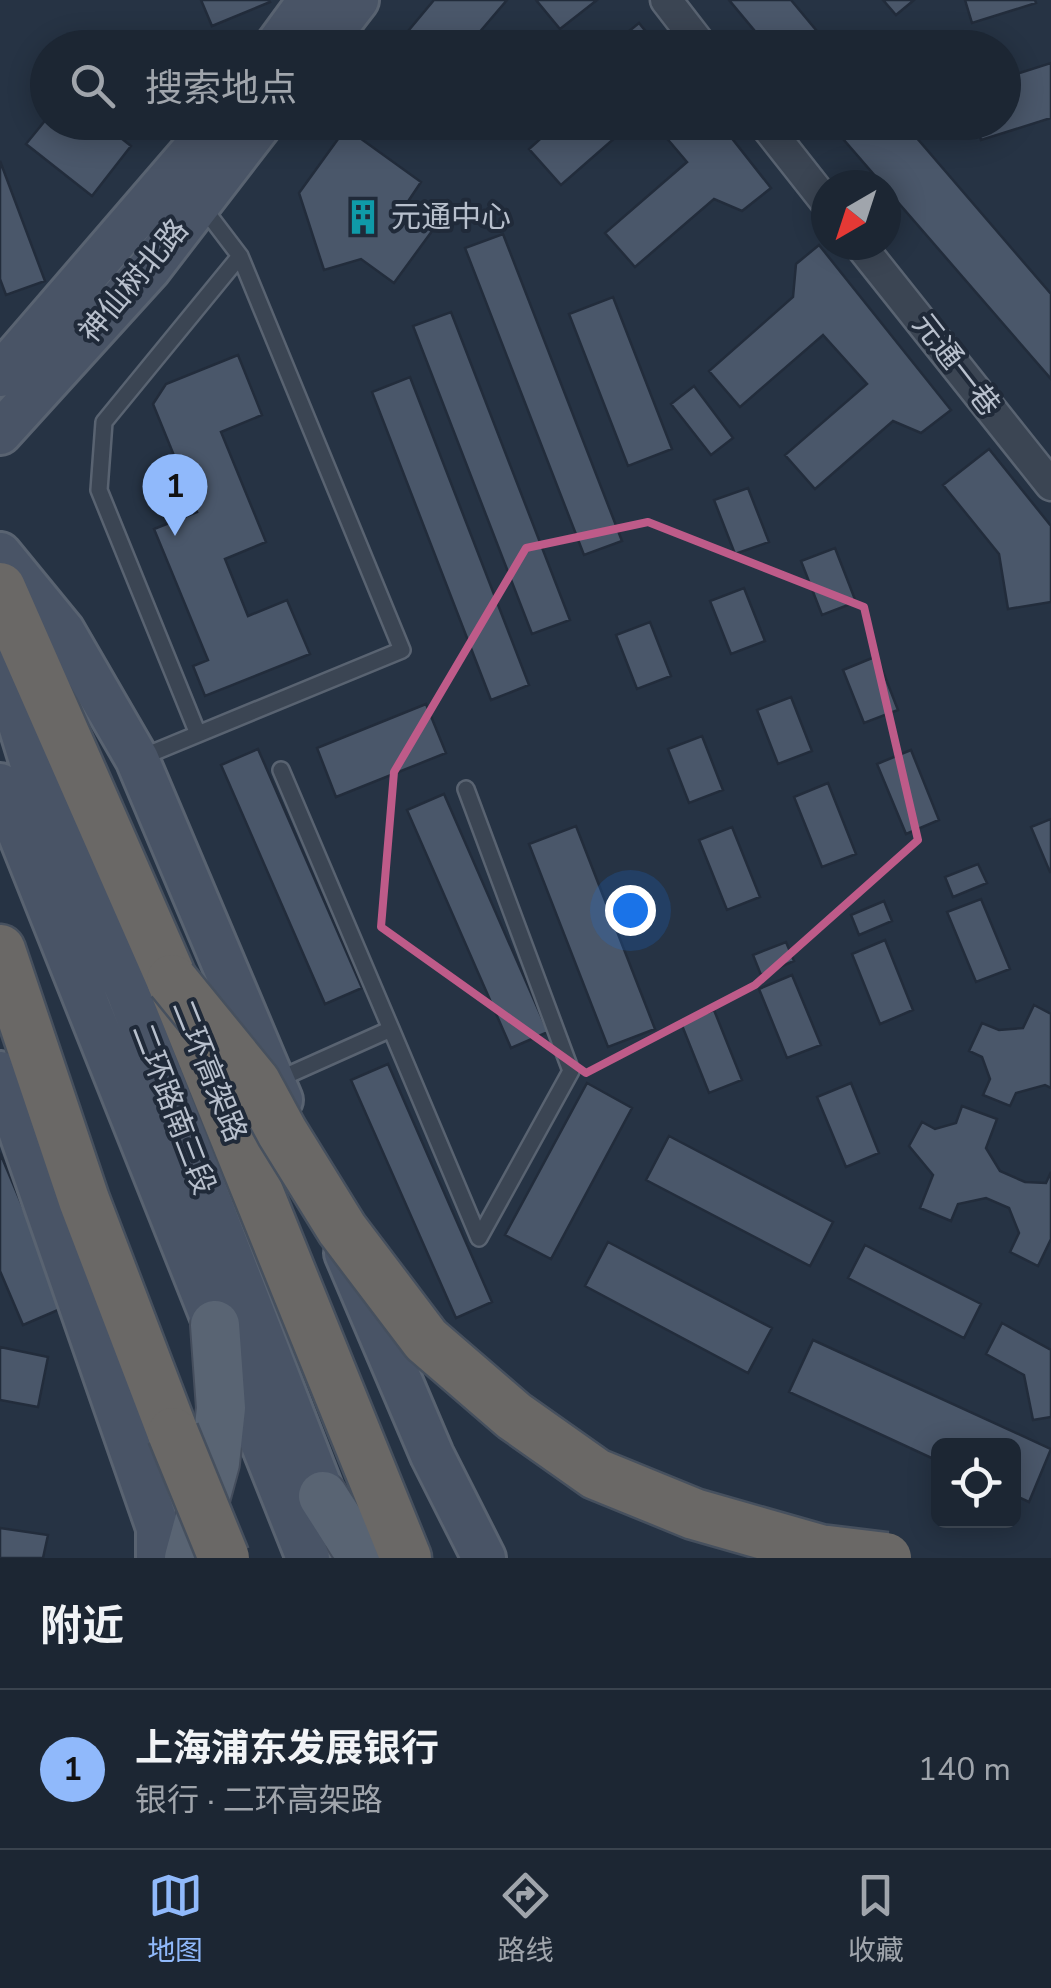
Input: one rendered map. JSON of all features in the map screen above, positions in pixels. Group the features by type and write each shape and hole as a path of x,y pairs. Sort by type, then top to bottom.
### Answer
{"highway":[{"name":"二环高架路","path":"0,588 130,994 406,1558"},
{"path":"0,950 84,1200 224,1558"},
{"path":"130,994 256,1082 342,1228 426,1340 514,1416 596,1474 694,1514 820,1550 886,1558"},
{"path":"84,1200 79,1240 198,1558"}],"main road":[{"path":"288,30 310,0"},
{"path":"334,30 356,0"},
{"path":"0,375 202,140"},
{"name":"神仙树北路","path":"0,434 148,269 248,140"},
{"path":"0,554 63,631 137,759 432,1455 484,1558"},
{"name":"二环路南三段","path":"0,660 35,774 130,994 348,1558"},
{"name":"二环路南三段","path":"0,785 130,994 215,1326 308,1558"},
{"path":"0,1072 158,1528 158,1558"},
{"path":"189,1558 215,1463 221,1408 215,1326"},
{"path":"323,1496 354,1543 369,1558"}],"street":[{"path":"666,0 690,30"},
{"path":"777,140 811,183"},
{"name":"元通一巷","path":"872,260 1051,485"}],"lane":[{"path":"137,759 402,650 240,256 199,203"},
{"path":"198,734 99,490 104,422 240,256"},
{"path":"282,770 479,1238 571,1071 466,789"},
{"path":"273,1081 391,1028"}],"highlighted area":[{"path":"648,522 864,607 918,840 755,985 586,1073 381,927 394,772 526,548"}],"building":[{"path":"201,0 269,0 270,2 212,26"},
{"path":"434,0 507,0 481,30 409,30"},
{"path":"536,0 597,0 560,29"},
{"path":"729,0 791,0 816,30 754,30"},
{"path":"883,0 914,0 896,15"},
{"path":"965,0 1035,0 1036,3 972,23"},
{"path":"1051,63 1051,118 1021,127 1021,73"},
{"path":"30,139 124,140 131,146 92,196 26,144"},
{"name":"元通中心","path":"337,140 363,140 421,182 405,206 435,227 394,283 361,259 324,270 299,193"},
{"path":"539,140 612,140 561,185 529,149"},
{"path":"668,140 733,140 771,188 742,211 714,199 635,267 605,233 687,162"},
{"path":"844,140 918,140 1051,294 1051,379 901,206 901,170 870,170"},
{"path":"0,161 45,281 6,295 0,279"},
{"path":"503,234 622,541 584,555 465,248"},
{"path":"811,252 811,260 831,260 951,410 921,433 893,421 815,489 785,455 867,384 823,335 740,407 709,371 793,297 796,264"},
{"path":"613,297 672,449 628,466 569,314"},
{"path":"451,312 570,620 532,634 413,326"},
{"path":"238,355 262,415 221,432 266,542 225,559 248,616 287,600 310,654 205,696 193,666 208,660 154,529 197,512 153,404 166,384"},
{"path":"410,377 529,685 491,700 372,392"},
{"path":"694,386 733,438 711,455 671,404"},
{"path":"989,449 1051,526 1051,602 1008,609 999,554 943,485"},
{"path":"748,488 769,542 735,554 714,500"},
{"path":"835,548 856,602 822,615 801,561"},
{"path":"744,588 765,641 731,654 710,601"},
{"path":"650,622 671,676 637,689 616,635"},
{"path":"877,656 898,710 864,723 843,670"},
{"path":"791,697 812,751 778,764 757,710"},
{"path":"426,704 446,753 336,797 317,748"},
{"path":"702,736 723,790 689,803 668,749"},
{"path":"258,749 362,988 325,1004 221,765"},
{"path":"911,750 939,820 906,834 877,764"},
{"path":"828,783 856,854 822,867 794,797"},
{"path":"444,794 548,1032 511,1048 407,810"},
{"path":"1051,819 1051,872 1050,872 1031,827"},
{"path":"576,826 655,1029 608,1047 529,844"},
{"path":"732,827 760,897 727,910 699,840"},
{"path":"978,864 987,883 953,897 945,877"},
{"path":"981,899 1010,969 976,982 947,912"},
{"path":"884,901 892,921 859,935 851,915"},
{"path":"885,940 913,1010 880,1024 852,954"},
{"path":"786,942 794,961 761,975 753,955"},
{"path":"792,975 821,1045 787,1058 759,989"},
{"path":"1034,1005 1051,1014 1051,1088 1045,1085 1016,1093 1010,1106 983,1095 990,1079 982,1057 969,1051 982,1023 999,1030 1023,1028"},
{"path":"714,1010 742,1080 709,1093 681,1023"},
{"path":"388,1064 492,1302 456,1318 351,1080"},
{"path":"587,1083 632,1108 551,1259 505,1235"},
{"path":"851,1083 879,1153 846,1167 817,1097"},
{"path":"962,1106 997,1119 986,1148 1000,1171 1025,1182 1046,1183 1051,1172 1051,1239 1038,1266 1010,1252 1019,1233 1009,1208 986,1198 958,1204 951,1221 920,1208 933,1175 909,1146 922,1122 935,1129 956,1123"},
{"path":"669,1136 833,1222 810,1266 646,1180"},
{"path":"0,1153 65,1307 23,1325 0,1271"},
{"path":"608,1242 772,1328 748,1373 585,1286"},
{"path":"865,1245 981,1304 964,1338 848,1278"},
{"path":"1002,1323 1051,1350 1051,1417 1033,1420 1024,1375 986,1354"},
{"path":"813,1340 1051,1449 1029,1502 1021,1498 1021,1438 931,1438 931,1458 789,1392"},
{"path":"0,1347 48,1357 38,1407 0,1400"},
{"path":"0,1528 48,1535 43,1558 0,1558"}],"place":[{"name":"元通中心","path":"363,217"},
{"name":"上海浦东发展银行","path":"175,536"}]}
